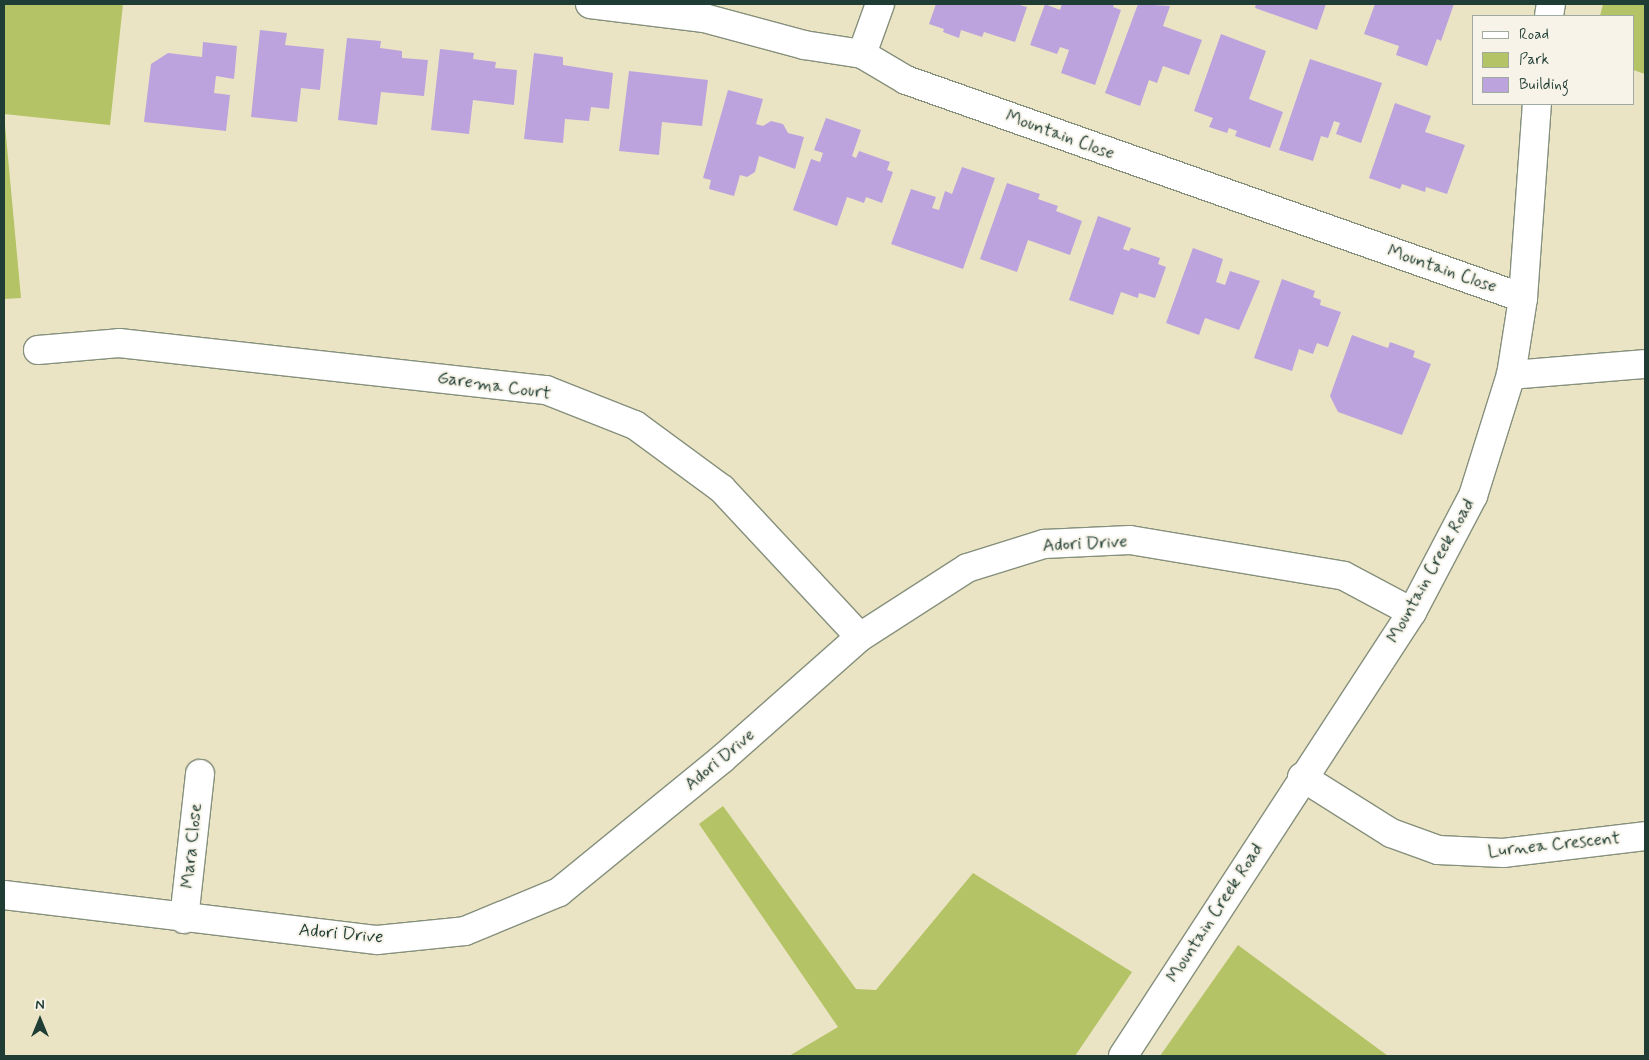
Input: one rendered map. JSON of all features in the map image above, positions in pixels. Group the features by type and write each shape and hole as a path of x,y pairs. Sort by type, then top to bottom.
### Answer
{"street":[{"name":"Mountain Close","path":"590,4 704,18 804,45 862,54 906,80 1523,298"},
{"path":"862,54 880,4"},
{"name":"Mountain Creek Road","path":"1123,1056 1302,778 1412,612 1472,496 1511,374 1523,298 1537,105"},
{"name":"Garema Court","path":"38,350 120,343 546,390 635,425 722,489 860,637"},
{"path":"1511,374 1645,364"},
{"name":"Adori Drive","path":"4,894 184,919 377,940 465,931 559,892 722,759 860,637 967,568 1044,544 1130,540 1344,576 1412,612"},
{"name":"Mara Close","path":"184,919 200,774"},
{"name":"Lurnea Crescent","path":"1302,778 1391,832 1438,850 1503,853 1645,836"}],"green space":[{"path":"4,4 123,4 110,125 4,114"},
{"path":"1603,4 1645,4 1645,74 1634,70 1634,15 1600,15"},
{"path":"4,114 21,298 4,299"},
{"path":"723,806 856,989 876,990 973,873 1132,972 1075,1056 789,1056 838,1027 699,824"},
{"path":"1238,945 1388,1056 1160,1056"}],"building":[{"path":"936,4 1016,4 1027,7 1015,42 984,32 982,37 961,30 959,38 943,32 944,29 929,24"},
{"path":"1045,4 1060,10 1062,4 1114,4 1113,7 1121,10 1095,85 1061,73 1069,50 1060,47 1057,54 1030,45"},
{"path":"1138,4 1170,6 1163,26 1202,40 1189,75 1163,66 1157,83 1149,80 1140,106 1105,93"},
{"path":"1256,4 1326,4 1317,30 1255,8"},
{"path":"1375,4 1454,4 1441,41 1437,39 1427,66 1396,55 1399,46 1364,34"},
{"path":"260,30 287,33 285,45 324,49 320,90 301,88 297,122 251,117"},
{"path":"1221,34 1266,51 1249,99 1283,112 1270,148 1235,136 1237,131 1229,128 1227,133 1209,127 1213,118 1194,111"},
{"path":"347,38 381,41 380,48 402,51 402,58 428,60 424,96 381,92 377,125 338,120"},
{"path":"203,42 237,46 234,79 216,76 214,93 230,95 226,131 144,122 151,64 168,53 202,57"},
{"path":"440,49 474,53 473,59 496,62 495,68 517,70 514,105 473,100 469,134 431,130"},
{"path":"534,53 563,57 563,65 613,73 609,109 591,107 589,121 565,119 563,143 524,139"},
{"path":"1310,59 1382,83 1361,143 1336,134 1340,123 1334,121 1328,138 1321,136 1313,161 1279,150"},
{"path":"629,71 708,80 702,126 662,122 659,155 619,151"},
{"path":"728,90 763,99 756,124 763,126 771,121 783,124 788,133 804,137 795,169 759,156 755,172 747,177 740,175 734,196 709,189 711,180 703,178"},
{"path":"1395,103 1431,116 1425,132 1465,145 1447,194 1426,187 1425,192 1402,184 1400,189 1369,178"},
{"path":"826,118 861,130 852,156 856,158 859,151 890,162 887,170 893,172 882,203 866,197 864,203 847,197 837,226 793,210 811,159 820,162 823,153 814,150"},
{"path":"962,167 995,178 963,269 891,244 911,189 936,197 932,208 939,210 945,191 952,194"},
{"path":"1007,183 1040,194 1038,199 1058,206 1056,211 1082,221 1070,255 1028,240 1017,272 980,259"},
{"path":"1098,216 1131,228 1123,249 1129,251 1131,248 1160,258 1158,264 1166,267 1155,298 1139,293 1138,298 1121,292 1113,315 1069,300"},
{"path":"1193,248 1223,259 1216,282 1225,285 1230,271 1260,281 1239,330 1205,318 1199,335 1166,323"},
{"path":"1282,279 1315,291 1313,297 1321,300 1320,305 1341,312 1328,347 1317,343 1313,354 1299,349 1292,371 1254,358"},
{"path":"1352,335 1388,348 1390,342 1415,351 1413,357 1431,364 1402,435 1338,412 1330,396"}]}
